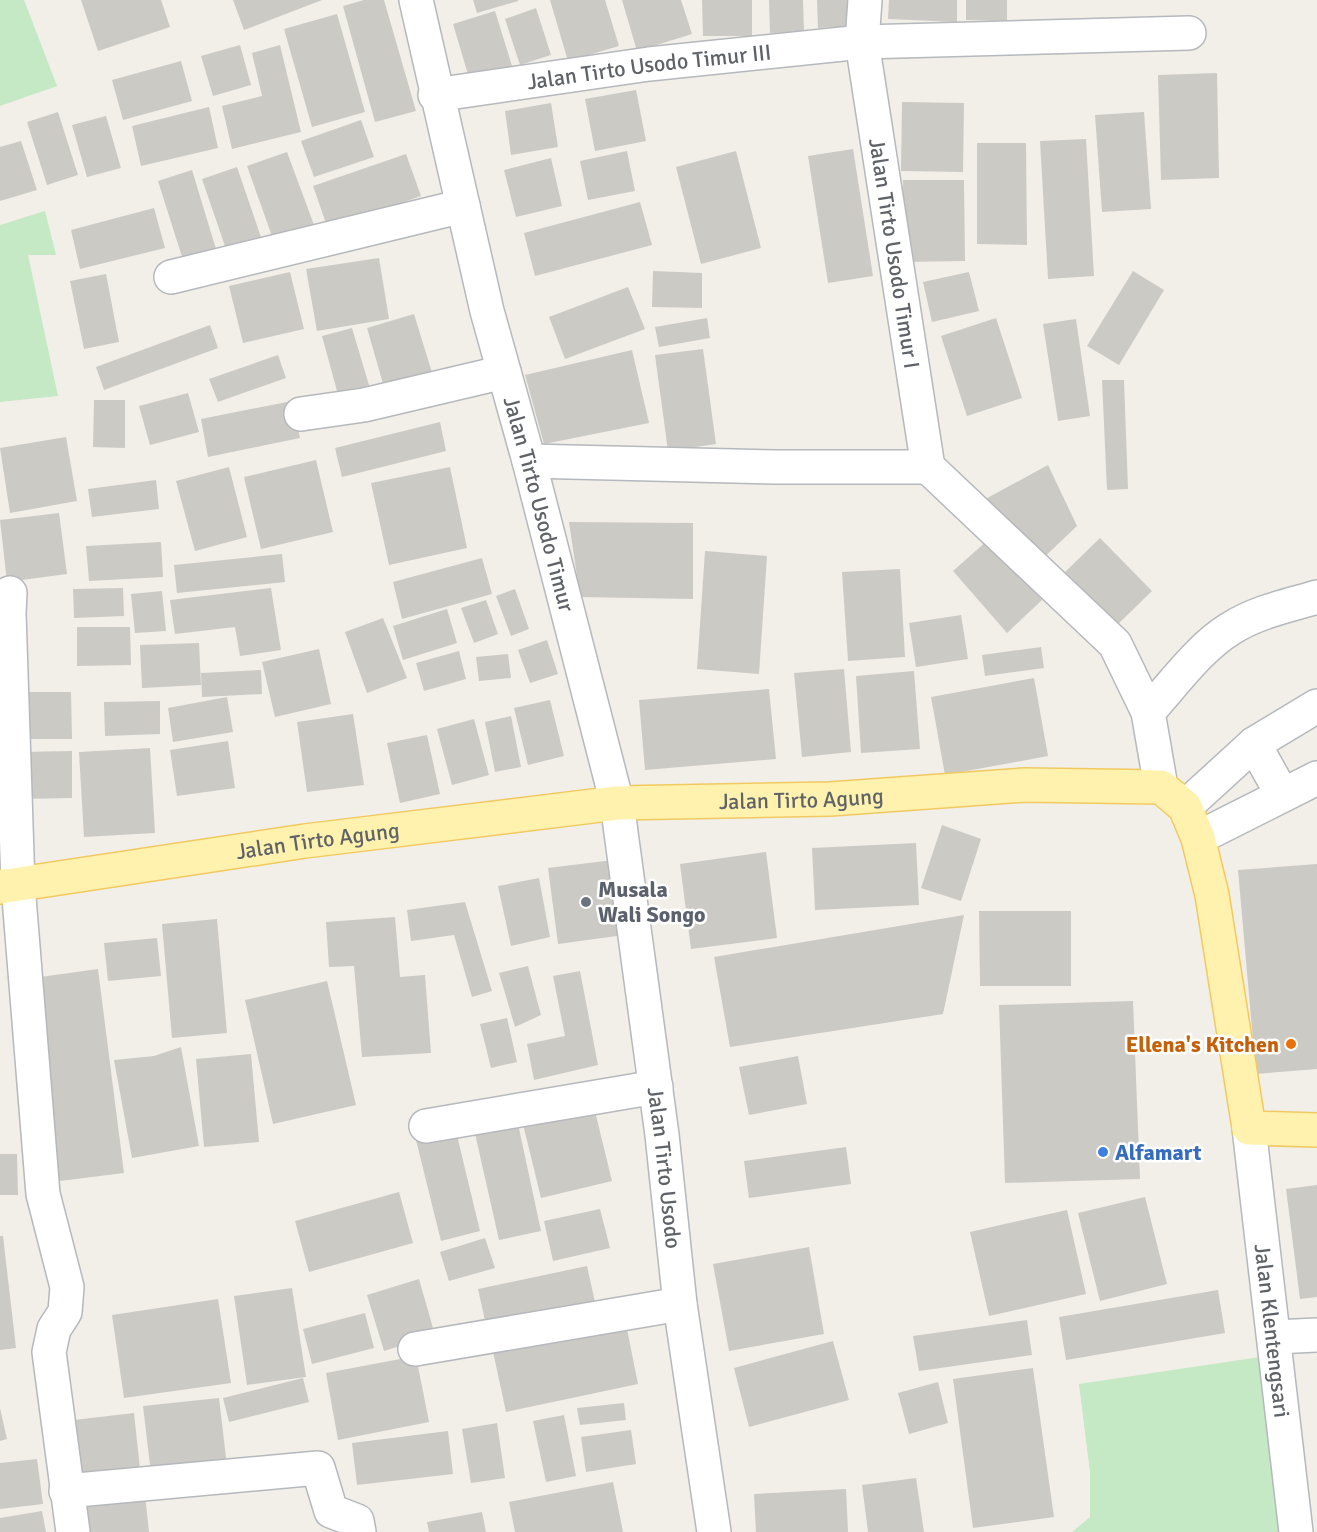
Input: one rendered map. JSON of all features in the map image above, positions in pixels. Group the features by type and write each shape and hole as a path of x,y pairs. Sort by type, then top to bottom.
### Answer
{"main road":[{"name":"Jalan Tirto Agung","path":"9,886 305,841 617,803 830,799 1025,785 1173,797"},
{"path":"1173,797 1198,838 1212,895 1249,1128 1317,1130"}],"street":[{"name":"Jalan Tirto Usodo Timur","path":"416,0 435,95 504,372 617,803"},
{"path":"862,42 865,0"},
{"name":"Jalan Tirto Usodo Timur III","path":"435,95 649,64 862,42 1189,33"},
{"name":"Jalan Tirto Usodo Timur I","path":"862,42 928,467"},
{"path":"171,277 463,206"},
{"path":"301,414 364,405 504,372"},
{"path":"529,461 776,467 928,467 1115,644 1148,712 1173,797 1317,706"},
{"path":"10,593 9,886 42,1194 67,1287 65,1312 54,1329 49,1352 73,1532"},
{"path":"1148,712 1212,643 1228,630 1247,619 1317,597"},
{"path":"1254,744 1281,794"},
{"path":"1198,838 1281,794 1317,778"},
{"name":"Jalan Tirto Usodo","path":"617,803 656,1087 680,1304 714,1532"},
{"path":"426,1126 656,1087"},
{"name":"Jalan Klentengsari","path":"1249,1128 1296,1532"},
{"path":"414,1349 680,1304"},
{"path":"1275,1337 1317,1335"},
{"path":"66,1491 318,1468 331,1511 357,1521 359,1532"}],"green space":[{"path":"0,0 24,0 57,86 0,106"},
{"path":"45,211 56,255 28,255 58,396 0,402 0,225"},
{"path":"1260,1357 1286,1532 1072,1532 1090,1517 1090,1472 1079,1384"}],"building":[{"path":"81,0 161,0 170,27 98,51"},
{"path":"233,0 322,0 244,30"},
{"path":"364,0 384,0 416,111 375,122 343,6"},
{"path":"473,0 518,0 518,1 477,13"},
{"path":"550,0 605,0 619,46 568,61"},
{"path":"622,0 681,0 692,34 637,51"},
{"path":"702,0 752,0 752,36 703,36"},
{"path":"769,0 803,0 804,32 770,33"},
{"path":"817,0 850,0 852,26 818,28"},
{"path":"889,0 957,0 957,22 888,19"},
{"path":"966,0 1007,0 1007,21 966,20"},
{"path":"536,8 551,55 520,65 505,19"},
{"path":"495,11 513,69 470,81 453,24"},
{"path":"337,14 365,112 312,127 284,29"},
{"path":"240,45 251,85 213,96 201,56"},
{"path":"280,45 301,132 232,149 222,106 262,96 252,53"},
{"path":"181,61 192,101 123,120 112,80"},
{"path":"1217,73 1219,178 1161,180 1158,75"},
{"path":"636,90 646,141 595,151 585,99"},
{"path":"902,102 964,103 963,172 901,171"},
{"path":"551,103 558,147 511,155 505,111"},
{"path":"209,107 218,148 141,166 132,126"},
{"path":"58,112 78,175 47,185 27,122"},
{"path":"1144,112 1151,209 1102,212 1095,115"},
{"path":"106,116 121,168 87,177 72,125"},
{"path":"361,120 374,157 314,177 301,141"},
{"path":"1086,139 1094,276 1048,279 1040,141"},
{"path":"21,141 37,190 0,201 0,147"},
{"path":"977,143 1026,143 1027,245 977,244"},
{"path":"853,149 873,276 828,283 808,156"},
{"path":"627,151 635,191 588,200 580,161"},
{"path":"736,151 761,248 701,264 676,167"},
{"path":"287,152 314,225 273,239 247,166"},
{"path":"406,154 421,196 328,229 313,186"},
{"path":"551,158 562,206 516,217 504,170"},
{"path":"237,167 263,243 228,255 202,179"},
{"path":"192,170 216,249 183,260 158,181"},
{"path":"903,180 964,180 965,261 904,262"},
{"path":"640,202 652,245 535,276 524,233"},
{"path":"154,208 165,248 80,269 71,230"},
{"path":"379,258 389,319 317,331 306,269"},
{"path":"653,271 702,273 702,308 652,307"},
{"path":"1133,271 1164,290 1119,365 1087,346"},
{"path":"290,272 304,329 243,343 229,286"},
{"path":"969,272 979,311 932,322 923,282"},
{"path":"106,274 119,342 84,349 70,281"},
{"path":"628,287 645,329 565,359 549,317"},
{"path":"414,314 434,379 386,394 367,328"},
{"path":"707,318 710,338 659,347 655,327"},
{"path":"996,318 1022,398 967,416 941,336"},
{"path":"1076,319 1090,416 1058,421 1043,324"},
{"path":"210,325 218,348 104,390 96,367"},
{"path":"352,328 371,392 340,402 322,336"},
{"path":"703,349 716,444 668,451 655,355"},
{"path":"632,350 649,423 544,444 525,375"},
{"path":"278,355 286,378 218,402 209,379"},
{"path":"1102,380 1124,380 1128,489 1107,490"},
{"path":"188,393 199,432 150,445 139,406"},
{"path":"94,400 125,400 125,448 93,447"},
{"path":"292,401 300,438 208,457 201,419"},
{"path":"440,422 446,451 342,477 335,448"},
{"path":"66,437 77,501 10,513 0,448"},
{"path":"316,460 333,532 261,549 244,477"},
{"path":"1048,465 1077,526 1038,563 980,502"},
{"path":"229,467 247,537 195,551 176,481"},
{"path":"450,467 467,548 389,565 371,483"},
{"path":"156,480 159,509 92,517 88,489"},
{"path":"59,513 67,574 7,582 0,520"},
{"path":"569,522 693,523 693,599 580,597"},
{"path":"1100,538 1152,591 1115,627 1064,573"},
{"path":"988,540 1042,600 1007,633 953,571"},
{"path":"161,542 163,577 89,581 86,546"},
{"path":"705,551 767,556 759,674 697,669"},
{"path":"282,554 285,582 177,593 174,565"},
{"path":"482,558 492,594 402,619 393,582"},
{"path":"900,569 905,657 848,661 842,572"},
{"path":"123,588 124,616 74,618 73,589"},
{"path":"271,588 281,650 240,656 235,627 175,634 170,600"},
{"path":"515,589 529,629 511,636 496,596"},
{"path":"162,591 166,631 135,633 131,594"},
{"path":"486,600 498,634 474,643 461,608"},
{"path":"447,609 457,643 403,660 393,626"},
{"path":"961,615 968,659 916,667 909,623"},
{"path":"383,618 407,678 367,693 345,632"},
{"path":"77,627 130,627 131,665 77,666"},
{"path":"547,640 558,674 530,683 518,650"},
{"path":"199,643 201,685 142,688 140,645"},
{"path":"1041,647 1044,668 985,676 982,655"},
{"path":"319,649 331,704 275,717 262,662"},
{"path":"459,651 466,679 424,691 416,663"},
{"path":"508,654 511,678 479,681 476,657"},
{"path":"844,669 851,752 802,757 794,673"},
{"path":"261,670 262,694 202,697 201,673"},
{"path":"914,671 920,749 861,753 856,676"},
{"path":"1034,678 1048,756 945,775 931,697"},
{"path":"769,689 776,759 645,770 639,700"},
{"path":"18,692 71,692 72,739 19,739"},
{"path":"227,697 233,732 173,742 168,708"},
{"path":"550,700 564,756 528,765 514,708"},
{"path":"160,701 160,734 105,736 104,702"},
{"path":"353,714 364,785 307,792 297,722"},
{"path":"511,716 521,767 495,772 485,722"},
{"path":"474,719 489,775 452,785 437,729"},
{"path":"427,735 440,794 400,803 387,743"},
{"path":"228,741 235,788 177,796 170,750"},
{"path":"150,748 155,833 84,837 79,752"},
{"path":"72,751 72,798 20,799 19,752"},
{"path":"942,825 981,839 961,901 921,888"},
{"path":"916,843 919,905 815,910 812,848"},
{"path":"766,852 777,938 691,949 680,864"},
{"name":"Musala Wali Songo","path":"613,860 624,935 558,944 548,868"},
{"path":"1317,864 1317,1069 1256,1074 1238,870"},
{"path":"539,878 550,937 511,946 498,886"},
{"path":"465,902 492,991 472,997 454,935 411,941 407,910"},
{"path":"979,911 1071,911 1071,986 980,986"},
{"path":"964,915 943,1014 730,1047 714,957"},
{"path":"395,917 400,977 425,975 431,1053 362,1057 354,966 329,967 326,922"},
{"path":"217,919 227,1033 172,1038 162,924"},
{"path":"157,938 161,976 108,981 104,943"},
{"path":"528,966 541,1015 515,1027 499,973"},
{"path":"98,969 124,1173 52,1182 26,979"},
{"path":"580,971 598,1065 534,1080 527,1044 565,1036 553,976"},
{"path":"327,981 356,1105 273,1124 245,1000"},
{"path":"1133,1001 1140,1179 1005,1183 999,1005"},
{"path":"507,1018 517,1062 491,1068 480,1024"},
{"path":"181,1047 199,1146 132,1158 114,1060 154,1056"},
{"path":"251,1054 259,1142 204,1147 196,1059"},
{"path":"798,1056 807,1104 749,1115 739,1067"},
{"path":"592,1099 612,1181 541,1198 521,1116"},
{"path":"517,1119 541,1231 499,1240 474,1129"},
{"path":"455,1127 480,1231 441,1241 415,1136"},
{"path":"846,1147 851,1184 749,1198 744,1161"},
{"path":"0,1154 17,1154 18,1195 0,1195"},
{"path":"1317,1185 1317,1297 1300,1299 1286,1189"},
{"path":"399,1192 413,1243 309,1272 295,1221"},
{"path":"1145,1197 1167,1284 1100,1301 1078,1213"},
{"path":"600,1209 610,1248 553,1261 544,1221"},
{"path":"1067,1210 1086,1294 989,1316 970,1232"},
{"path":"0,1236 3,1236 16,1348 0,1350"},
{"path":"485,1238 495,1268 449,1281 440,1252"},
{"path":"809,1247 824,1334 729,1351 713,1264"},
{"path":"587,1266 597,1311 488,1334 478,1289"},
{"path":"419,1279 435,1335 384,1351 367,1295"},
{"path":"292,1288 306,1377 247,1385 234,1296"},
{"path":"1218,1290 1225,1333 1066,1360 1059,1317"},
{"path":"218,1299 231,1383 124,1398 112,1315"},
{"path":"365,1313 374,1348 312,1364 303,1329"},
{"path":"625,1319 638,1384 506,1412 492,1347"},
{"path":"1027,1320 1032,1355 919,1371 913,1336"},
{"path":"833,1341 849,1400 749,1427 734,1368"},
{"path":"416,1356 429,1422 338,1440 326,1373"},
{"path":"1033,1368 1054,1517 973,1528 953,1379"},
{"path":"303,1378 309,1402 229,1422 223,1398"},
{"path":"938,1382 948,1423 909,1434 898,1393"},
{"path":"219,1398 227,1466 151,1474 143,1406"},
{"path":"624,1403 626,1420 580,1425 577,1408"},
{"path":"0,1408 7,1439 0,1441"},
{"path":"134,1413 141,1478 73,1485 65,1421"},
{"path":"564,1415 576,1476 546,1482 533,1421"},
{"path":"497,1423 505,1478 471,1483 462,1429"},
{"path":"631,1430 636,1464 586,1472 581,1437"},
{"path":"448,1431 453,1474 357,1485 352,1443"},
{"path":"37,1459 43,1504 0,1509 0,1463"},
{"path":"916,1478 924,1532 868,1532 862,1485"},
{"path":"613,1482 623,1532 515,1532 509,1502"},
{"path":"144,1485 149,1532 82,1532 77,1493"},
{"path":"846,1489 848,1532 756,1532 754,1494"},
{"path":"42,1511 46,1532 0,1532 0,1518"},
{"path":"482,1512 486,1532 429,1532 427,1522"}],"place":[{"name":"Musala Wali Songo","path":"586,902"},
{"name":"Ellena's Kitchen","path":"1291,1044"},
{"name":"Alfamart","path":"1103,1152"}]}
